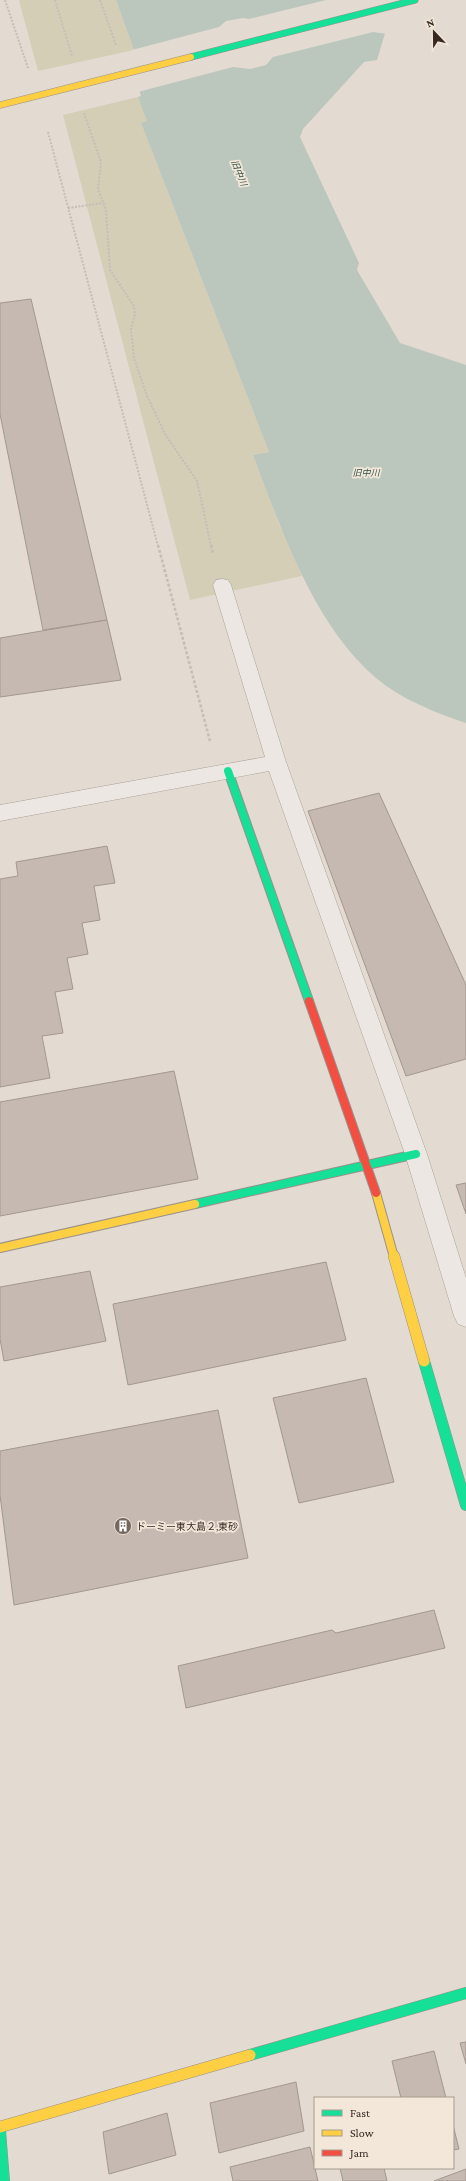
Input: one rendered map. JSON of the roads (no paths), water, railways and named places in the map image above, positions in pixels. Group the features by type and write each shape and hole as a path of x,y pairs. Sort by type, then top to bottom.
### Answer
{"street":[{"path":"0,106 415,0"},
{"path":"222,585 276,762 416,1154 466,1316"},
{"path":"0,812 276,762"},
{"path":"228,771 367,1164 466,1505"},
{"path":"0,1248 416,1154"},
{"path":"0,2126 466,1993"},
{"path":"0,2131 4,2181"}],"water":[{"name":"旧中川","path":"116,0 395,0 377,60 364,62 303,129 300,137 359,263 357,270 400,343 466,365 466,723 448,717 405,698 370,673 347,648 326,618 292,553 277,519 253,455 269,452 141,123 147,121 138,97 141,96 136,79 134,50"}],"place":[{"name":"ドーミー東大島２,東砂","path":"123,1526"}]}
